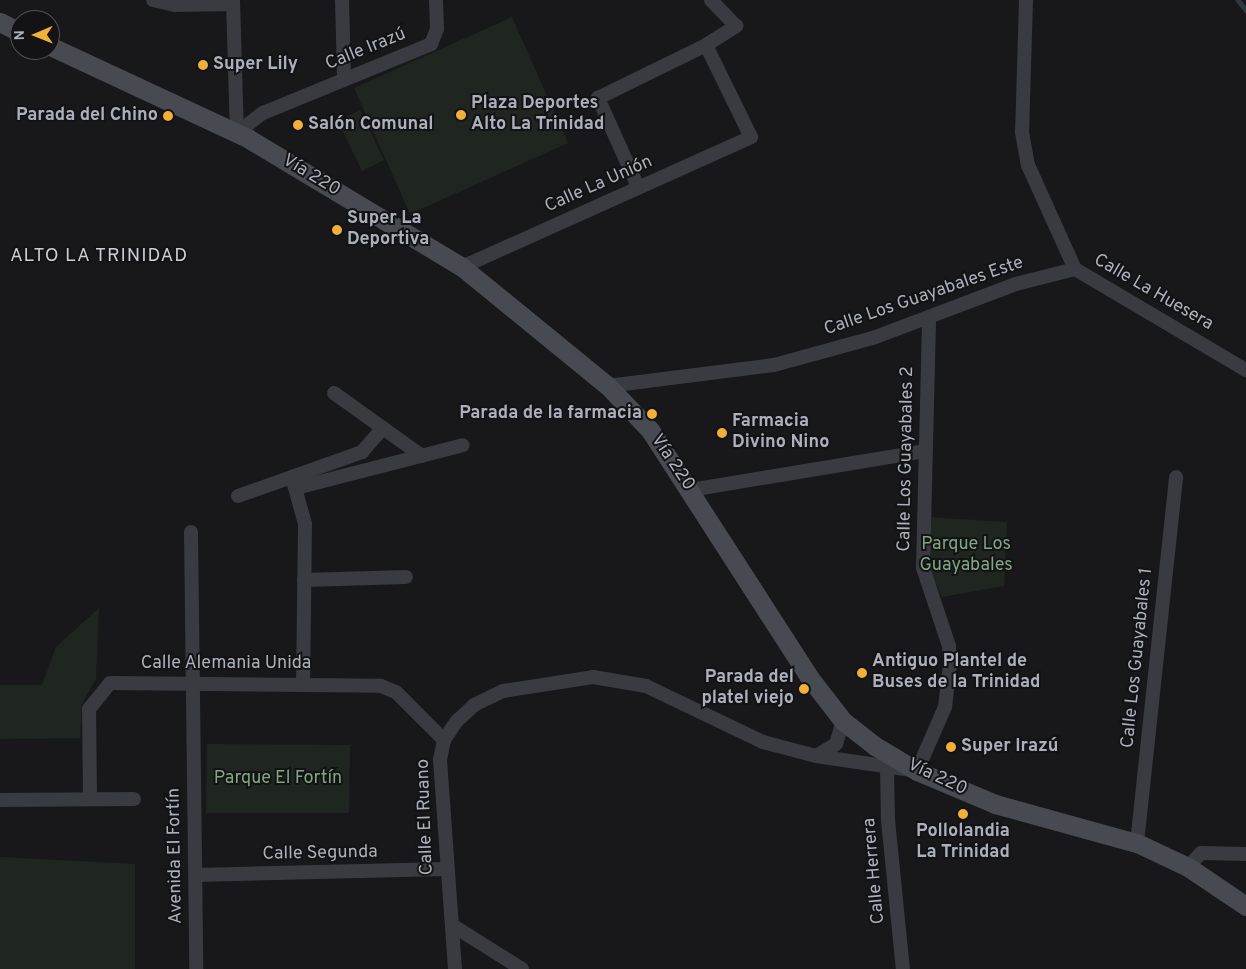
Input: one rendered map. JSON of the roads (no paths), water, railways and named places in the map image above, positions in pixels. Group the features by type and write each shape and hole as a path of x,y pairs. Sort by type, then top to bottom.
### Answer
{"main road":[{"name":"Vía 220","path":"60,51 237,133 462,267 608,386 650,430 809,677 843,721 917,771 996,804 1137,843 1188,868 1246,906"}],"street":[{"path":"153,0 175,5 233,2 237,133"},
{"path":"342,0 344,79"},
{"name":"Calle Irazú","path":"237,133 263,113 431,44 436,29 436,0"},
{"path":"638,187 598,98 706,45 736,26 711,0"},
{"name":"Calle La Huesera","path":"1026,0 1022,132 1028,165 1075,269 1246,370"},
{"name":"Calle La Unión","path":"462,267 751,137 706,45"},
{"name":"Calle Los Guayabales Este","path":"608,386 774,365 873,338 1016,284 1075,269"},
{"name":"Calle Los Guayabales 2","path":"917,771 945,707 950,665 949,646 923,568 929,317"},
{"path":"334,393 422,456"},
{"path":"294,483 362,452 383,428"},
{"path":"238,496 422,456 463,445"},
{"path":"690,490 926,451"},
{"name":"Calle Los Guayabales 1","path":"1137,843 1176,477"},
{"path":"294,483 305,524 303,682"},
{"name":"Avenida El Fortín","path":"191,532 191,682 196,875 196,969"},
{"path":"304,580 406,577"},
{"name":"Calle El Ruano","path":"455,969 455,928 446,869 440,760 444,740 474,705 503,691 593,677 646,686 763,742 816,756 887,769 917,771"},
{"name":"Calle Alemania Unida","path":"90,800 89,709 96,696 110,684 303,682 381,686 396,692 444,740"},
{"path":"816,756 836,744 843,721"},
{"name":"Calle Herrera","path":"887,769 888,820 903,969"},
{"path":"0,800 134,799"},
{"path":"1188,868 1201,853 1246,854"},
{"name":"Calle Segunda","path":"196,875 446,869"},
{"path":"455,928 522,969"}],"waterway":[{"path":"1238,0 1246,10"}],"place":[{"name":"Super Lily","path":"203,65"},
{"name":"Plaza Deportes Alto La Trinidad","path":"461,115"},
{"name":"Parada del Chino","path":"168,116"},
{"name":"Salón Comunal","path":"298,125"},
{"name":"Super La Deportiva","path":"337,230"},
{"name":"Parada de la farmacia","path":"652,414"},
{"name":"Farmacia Divino Nino","path":"722,433"},
{"name":"Antiguo Plantel de Buses de la Trinidad","path":"862,673"},
{"name":"Parada del platel viejo","path":"804,689"},
{"name":"Super Irazú","path":"951,747"},
{"name":"Pollolandia La Trinidad","path":"963,814"}],"district":[{"name":"ALTO LA TRINIDAD","path":"99,257"}],"park label":[{"name":"Parque Los Guayabales","path":"966,556"},
{"name":"Parque El Fortín","path":"278,779"}]}
